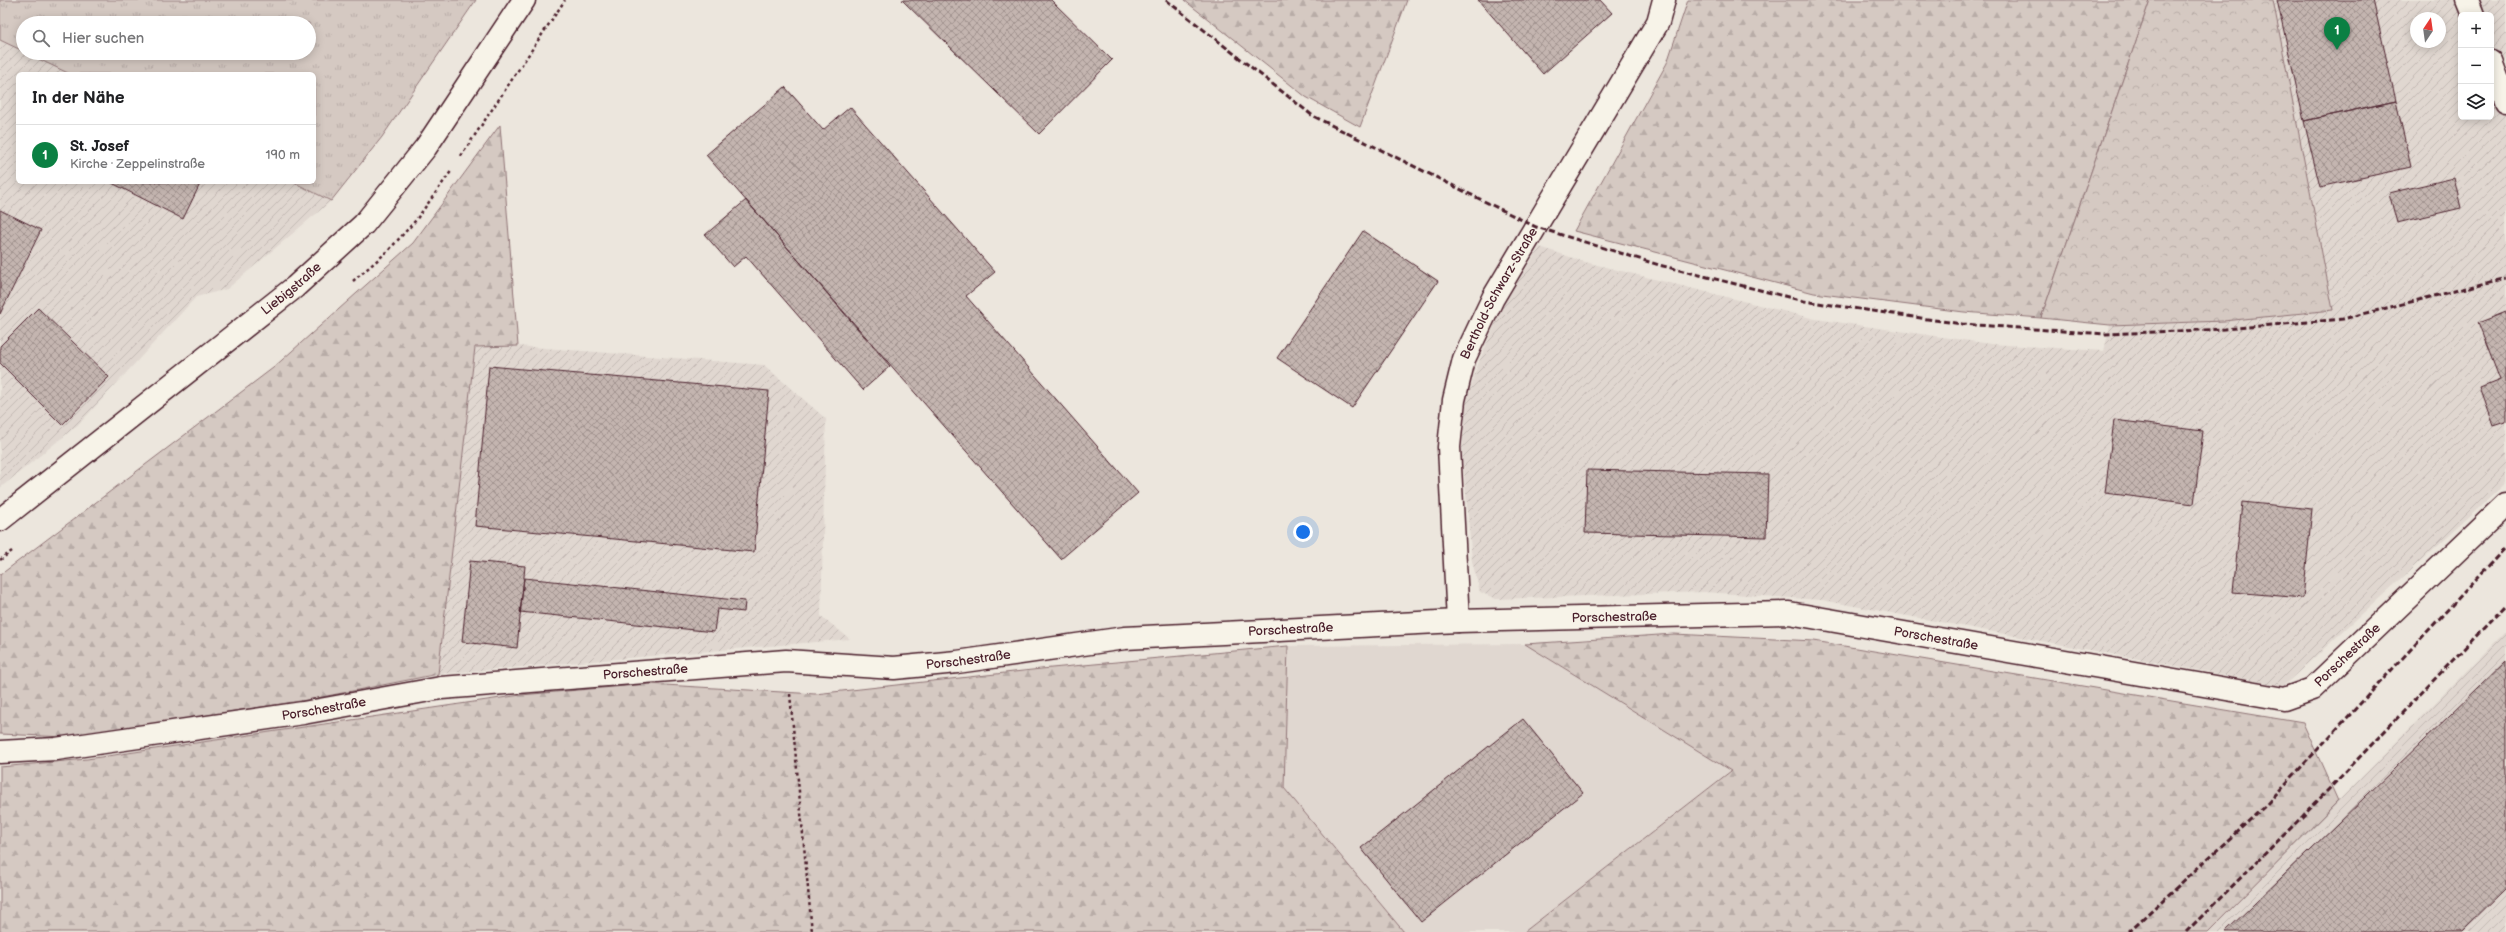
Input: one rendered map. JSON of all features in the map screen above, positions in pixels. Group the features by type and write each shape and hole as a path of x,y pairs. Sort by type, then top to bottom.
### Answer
{"street":[{"name":"Liebigstraße","path":"0,520 295,287 364,224 426,147 524,0"},
{"name":"Berthold-Schwarz-Straße","path":"1458,620 1449,447 1454,400 1464,359 1493,298 1658,22 1664,0"},
{"path":"2467,0 2472,12"},
{"path":"2494,70 2506,101"},
{"name":"Porschestraße","path":"0,752 56,748 280,717 442,688 786,661 894,668 957,662 1125,638 1458,620 1789,613 2284,700 2312,689 2506,504"}],"path":[{"path":"786,661 812,932"}],"shaded area":[{"path":"2150,0 2506,0 2506,483 2283,686 1822,600 1704,592 1496,599 1480,592 1472,561 1462,450 1466,404 1478,364 1504,303 1540,247 1585,262 1815,319 1991,344 2104,351 2110,325 2041,318"},
{"path":"0,40 16,48 16,60 41,60 66,72 16,72 16,184 297,184 331,201 227,289 196,297 80,423 0,488"},
{"path":"518,346 764,365 826,419 821,616 850,639 438,674 475,347"},
{"path":"2506,631 2506,932 2208,932 2338,801"},
{"path":"1525,644 1731,771 1524,932 1404,932 1284,788 1288,646"}],"green space":[{"path":"0,0 476,0 382,137 331,201 297,184 316,184 316,72 66,72 41,60 316,60 316,16 16,16 16,48 0,40"},
{"path":"1184,0 1407,0 1360,127 1306,97"},
{"path":"1688,0 2150,0 2041,318 1964,312 1814,293 1574,231 1667,63"},
{"path":"2150,0 2273,0 2333,310 2224,321 2110,325 2041,318"},
{"path":"500,125 518,346 475,347 438,674 307,700 65,737 0,734 0,575 273,368 413,243"},
{"path":"1674,634 1814,641 2303,723 2338,801 2208,932 1524,932 1731,771 1525,644"},
{"path":"1288,646 1284,788 1404,932 0,932 0,767 87,759 521,695 648,684 815,694 1041,669"}],"building":[{"path":"902,0 1051,0 1112,60 1039,134"},
{"path":"1478,0 1600,0 1612,13 1543,74"},
{"path":"2277,0 2373,0 2396,101 2304,121"},
{"path":"785,87 823,130 850,107 995,272 966,296 1138,493 1061,559 706,155"},
{"path":"2396,101 2411,167 2320,187 2304,121"},
{"path":"2454,178 2461,208 2397,223 2389,193"},
{"path":"114,184 200,184 183,219"},
{"path":"746,200 890,366 863,390 746,256 733,267 705,235"},
{"path":"0,210 41,230 0,314"},
{"path":"1363,231 1438,281 1352,408 1277,358"},
{"path":"38,308 109,377 62,425 0,363 0,346"},
{"path":"2506,312 2506,422 2494,426 2480,388 2500,380 2478,323"},
{"path":"489,366 769,391 754,552 475,526"},
{"path":"2114,420 2203,431 2194,504 2105,493"},
{"path":"1587,470 1768,474 1766,537 1585,533"},
{"path":"2242,502 2312,509 2303,598 2233,592"},
{"path":"470,561 525,566 517,648 462,642"},
{"path":"524,578 745,601 744,612 717,609 714,632 520,612"},
{"path":"2506,661 2506,888 2461,932 2225,932"},
{"path":"1523,719 1583,793 1421,922 1361,848"}],"railway":[{"path":"1166,0 1313,116 1536,227 1659,265 1804,301 1962,324 2106,334 2225,329 2343,319 2506,278"},
{"path":"2128,932 2265,806 2506,547"},
{"path":"2186,932 2303,816 2506,605"}],"place":[{"name":"St. Josef","path":"2337,50"}]}
